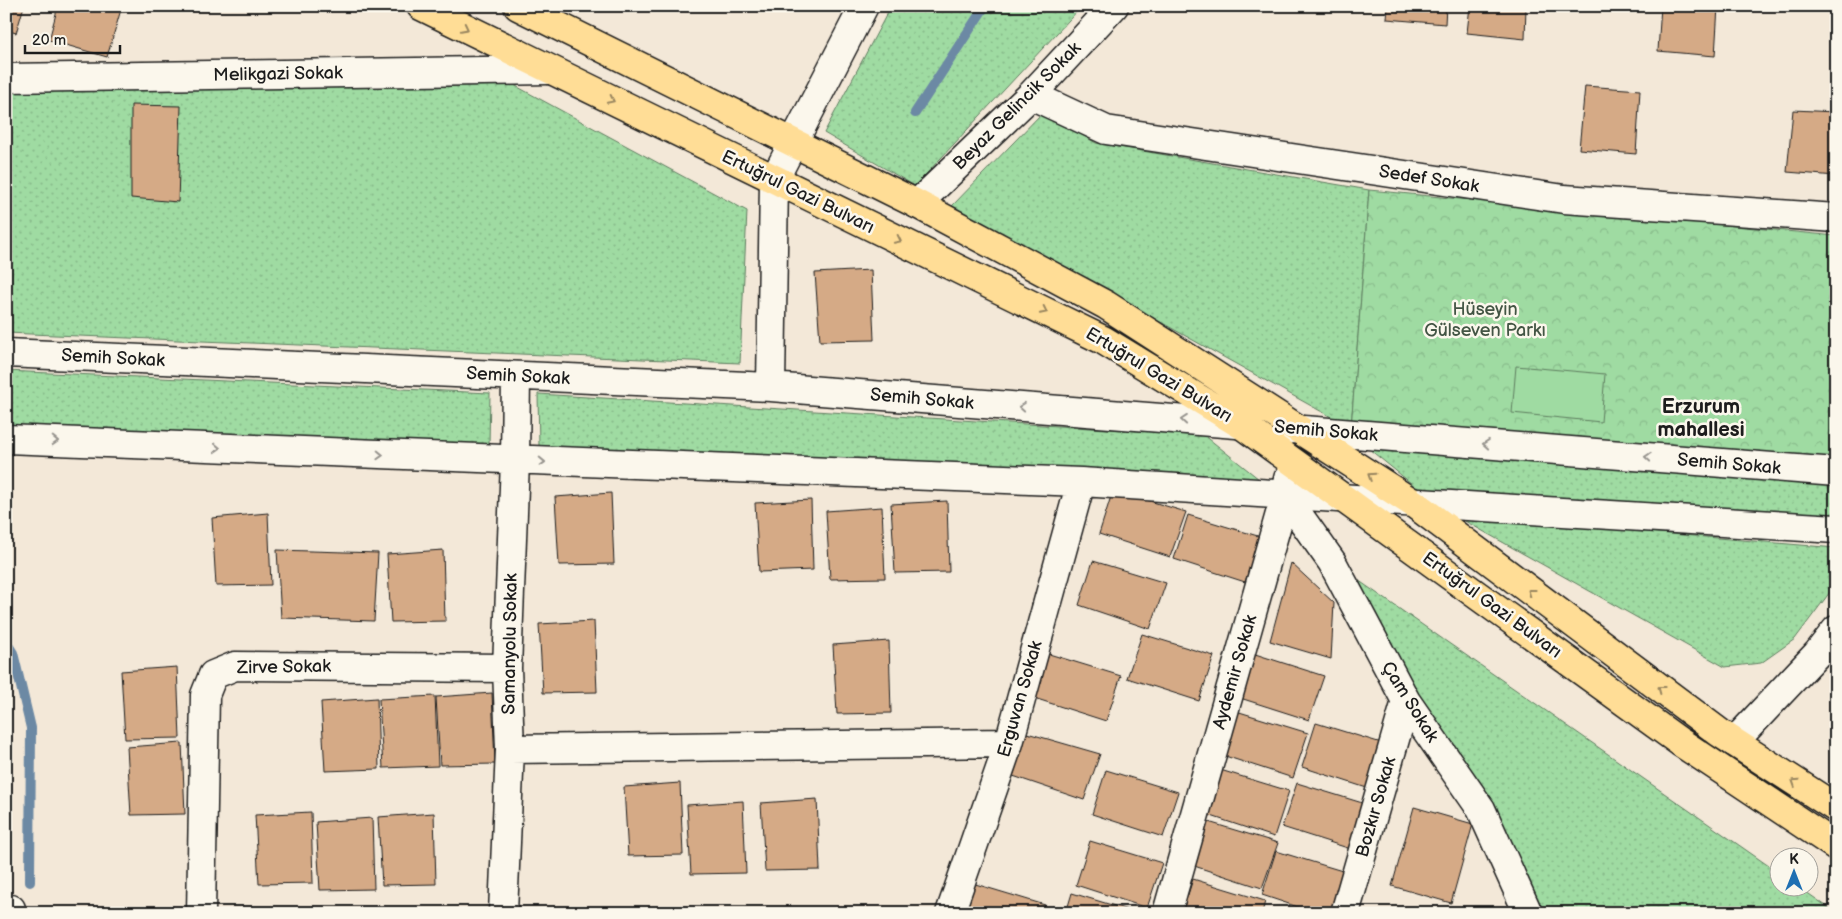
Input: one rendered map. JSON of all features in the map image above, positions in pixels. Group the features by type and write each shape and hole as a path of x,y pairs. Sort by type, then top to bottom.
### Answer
{"main road":[{"name":"Ertuğrul Gazi Bulvarı","path":"421,6 1103,340 1242,425 1347,499 1680,742 1836,846"},
{"name":"Ertuğrul Gazi Bulvarı","path":"518,6 918,204 1106,305 1413,503 1734,742 1836,808"}],"street":[{"path":"771,387 774,180 864,6"},
{"name":"Beyaz Gelincik Sokak","path":"918,204 1031,95 1114,6"},
{"name":"Melikgazi Sokak","path":"6,78 549,70"},
{"name":"Sedef Sokak","path":"1031,95 1106,130 1116,132 1564,199 1836,218"},
{"name":"Semih Sokak","path":"6,353 771,387 1836,472"},
{"name":"Samanyolu Sokak","path":"503,913 510,749 507,668 515,461 516,376"},
{"name":"Aydemir Sokak","path":"1167,913 1285,496 1299,430"},
{"path":"6,439 515,461 1081,482 1836,529"},
{"name":"Erguvan Sokak","path":"950,913 1009,743 1081,482"},
{"name":"Çam Sokak","path":"1285,496 1332,562 1406,701 1482,809 1528,913"},
{"path":"1734,742 1817,654 1836,630"},
{"name":"Zirve Sokak","path":"201,913 204,695 212,675 235,666 507,668"},
{"name":"Bozkır Sokak","path":"1345,913 1406,701"},
{"path":"510,749 1009,743"},
{"path":"6,910 11,910 11,913"}],"green space":[{"path":"891,6 1082,6 915,186 824,133"},
{"path":"514,85 747,211 740,363 6,333 6,91"},
{"path":"1043,112 1096,143 1369,190 1351,428 952,206"},
{"name":"Hüseyin Gülseven Parkı","path":"1369,190 1836,236 1836,458 1804,461 1351,428"},
{"path":"1516,366 1605,374 1601,422 1512,413"},
{"path":"6,371 490,393 489,445 6,427"},
{"path":"538,394 1204,435 1264,483 539,446"},
{"path":"1369,449 1836,479 1836,523 1428,497"},
{"path":"1456,516 1836,548 1836,584 1795,639 1761,663 1725,667"},
{"path":"1332,562 1770,867 1770,896 1812,896 1836,913 1528,913"}],"building":[{"path":"6,6 24,6 16,33 6,30"},
{"path":"58,6 122,6 107,57 49,40"},
{"path":"1388,6 1446,6 1445,24 1387,19"},
{"path":"1470,6 1526,6 1525,39 1467,33"},
{"path":"1661,6 1718,6 1715,56 1658,51"},
{"path":"1585,86 1640,90 1636,154 1579,149"},
{"path":"131,105 181,106 178,202 131,198"},
{"path":"1793,110 1836,112 1836,176 1787,172"},
{"path":"871,270 874,340 820,341 815,273"},
{"path":"1113,490 1186,512 1170,557 1099,534"},
{"path":"611,493 614,564 559,565 555,497"},
{"path":"811,500 813,570 759,572 755,503"},
{"path":"947,501 949,572 895,573 891,504"},
{"path":"882,507 885,578 830,579 826,511"},
{"path":"268,513 271,585 216,586 212,518"},
{"path":"1188,515 1261,537 1245,582 1174,559"},
{"path":"277,550 378,553 374,621 281,618"},
{"path":"443,550 445,621 391,622 387,554"},
{"path":"1093,561 1166,583 1150,629 1079,605"},
{"path":"1291,563 1334,603 1331,659 1270,641"},
{"path":"594,621 597,692 543,693 539,624"},
{"path":"1142,634 1214,656 1199,701 1127,678"},
{"path":"889,641 891,713 837,714 833,645"},
{"path":"1252,653 1324,676 1309,720 1237,697"},
{"path":"1049,654 1121,676 1106,721 1034,698"},
{"path":"177,667 180,738 125,739 121,671"},
{"path":"492,693 495,764 440,765 436,697"},
{"path":"435,696 438,766 383,768 379,699"},
{"path":"377,698 379,769 325,771 321,702"},
{"path":"1236,711 1308,733 1293,778 1222,755"},
{"path":"1316,723 1388,745 1373,790 1302,767"},
{"path":"1027,733 1100,754 1084,800 1013,776"},
{"path":"182,743 185,814 131,815 127,747"},
{"path":"1217,769 1289,791 1274,837 1202,813"},
{"path":"1106,770 1178,792 1163,837 1092,814"},
{"path":"680,783 683,855 628,856 624,787"},
{"path":"1297,783 1369,805 1354,850 1282,827"},
{"path":"817,799 820,870 765,871 761,803"},
{"path":"743,801 746,873 691,874 687,805"},
{"path":"1414,807 1473,824 1451,903 1392,886"},
{"path":"311,812 313,883 259,884 255,815"},
{"path":"434,813 436,884 382,885 378,817"},
{"path":"372,818 374,889 320,890 316,822"},
{"path":"1205,821 1278,843 1262,888 1191,865"},
{"path":"1090,841 1162,863 1147,908 1076,885"},
{"path":"1276,851 1349,873 1335,913 1316,913 1262,895"},
{"path":"1193,879 1265,901 1262,913 1182,913"},
{"path":"972,883 1045,905 1042,913 963,913"},
{"path":"1072,893 1138,913 1066,913"},
{"path":"1461,908 1478,913 1460,913"}],"waterway":[{"path":"915,113 985,6"},
{"path":"6,642 13,653 31,728 30,882"}],"district":[{"name":"Erzurum mahallesi","path":"1701,418"}]}
